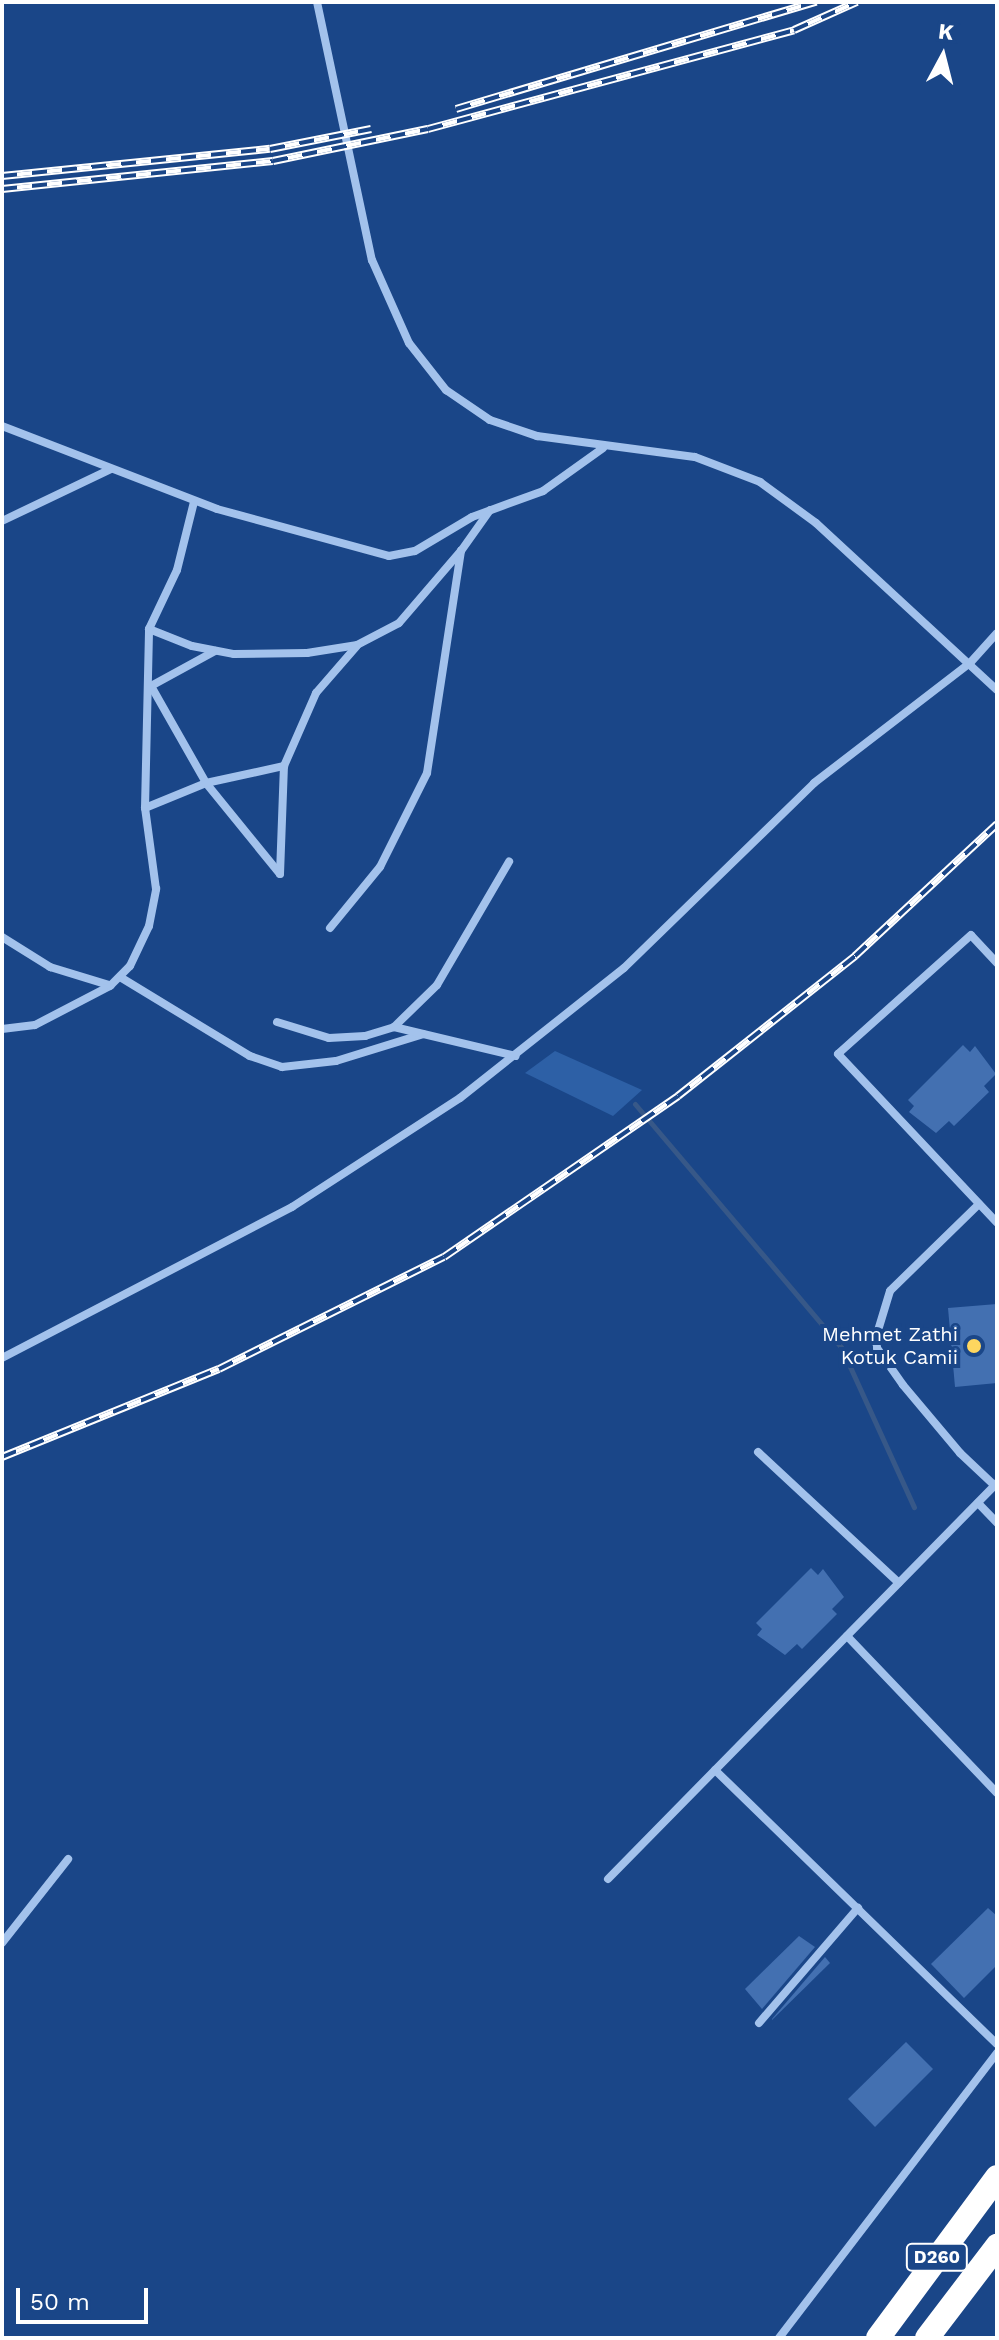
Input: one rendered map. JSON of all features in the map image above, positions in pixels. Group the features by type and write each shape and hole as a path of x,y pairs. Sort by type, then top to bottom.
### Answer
{"highway":[{"name":"D260","path":"878,2338 997,2177"},
{"name":"D260","path":"927,2338 997,2246"}],"street":[{"path":"317,2 364,235 409,343 446,390 490,420 537,436 603,448 695,457 760,482 816,523 997,690"},
{"path":"2,426 194,502 389,556 415,551 491,510 543,491 603,448"},
{"path":"2,521 111,469"},
{"path":"2,1029 35,1025 110,986 137,954 154,912 155,878 145,808 151,686 149,629 177,570 194,502"},
{"path":"149,629 215,651 273,656 357,645 399,623 461,551 491,510"},
{"path":"330,928 394,844 427,773 461,551"},
{"path":"2,1358 292,1207 403,1138 516,1056 676,922 814,783 970,663 997,633"},
{"path":"151,686 206,783 280,874 284,766 316,693 357,645"},
{"path":"151,686 215,651"},
{"path":"145,808 206,783 284,766"},
{"path":"277,1022 329,1038 365,1036 394,1027 437,985 509,862"},
{"path":"997,963 971,935 838,1054 997,1223"},
{"path":"2,937 50,967 110,986"},
{"path":"120,977 250,1056 282,1067 336,1061 423,1034"},
{"path":"394,1027 516,1056"},
{"path":"608,1879 996,1484 903,1385 877,1348 876,1337 890,1291 979,1204"},
{"path":"758,1452 899,1583"},
{"path":"978,1503 997,1523"},
{"path":"847,1636 997,1793"},
{"path":"715,1770 997,2044"},
{"path":"2,1943 68,1859"},
{"path":"759,2023 858,1908"},
{"path":"779,2338 997,2053"}],"shaded area":[{"path":"555,1051 642,1090 613,1116 525,1073"}],"building":[{"path":"963,1045 970,1052 975,1046 996,1074 984,1086 989,1092 954,1126 949,1121 936,1133 909,1112 914,1106 908,1100"},
{"name":"Mehmet Zathi Kotuk Camii","path":"997,1304 997,1383 955,1387 948,1308"},
{"path":"811,1568 818,1575 823,1569 844,1597 832,1609 837,1614 802,1649 797,1644 785,1655 757,1635 762,1629 756,1623"},
{"path":"988,1908 997,1916 997,1965 964,1998 931,1964"},
{"path":"799,1936 815,1947 762,2009 745,1989"},
{"path":"825,1957 830,1963 772,2020 772,2019"},
{"path":"906,2042 933,2069 875,2127 848,2099"}],"waterway":[{"path":"635,1104 841,1347 914,1507"}],"railway":[{"path":"456,109 816,2"},
{"path":"2,189 273,161 428,129 794,30 857,2"},
{"path":"2,176 270,149 371,129"},
{"path":"2,1457 219,1369 444,1257 678,1096 855,956 997,824"}],"place":[{"name":"Mehmet Zathi Kotuk Camii","path":"974,1346"}]}
